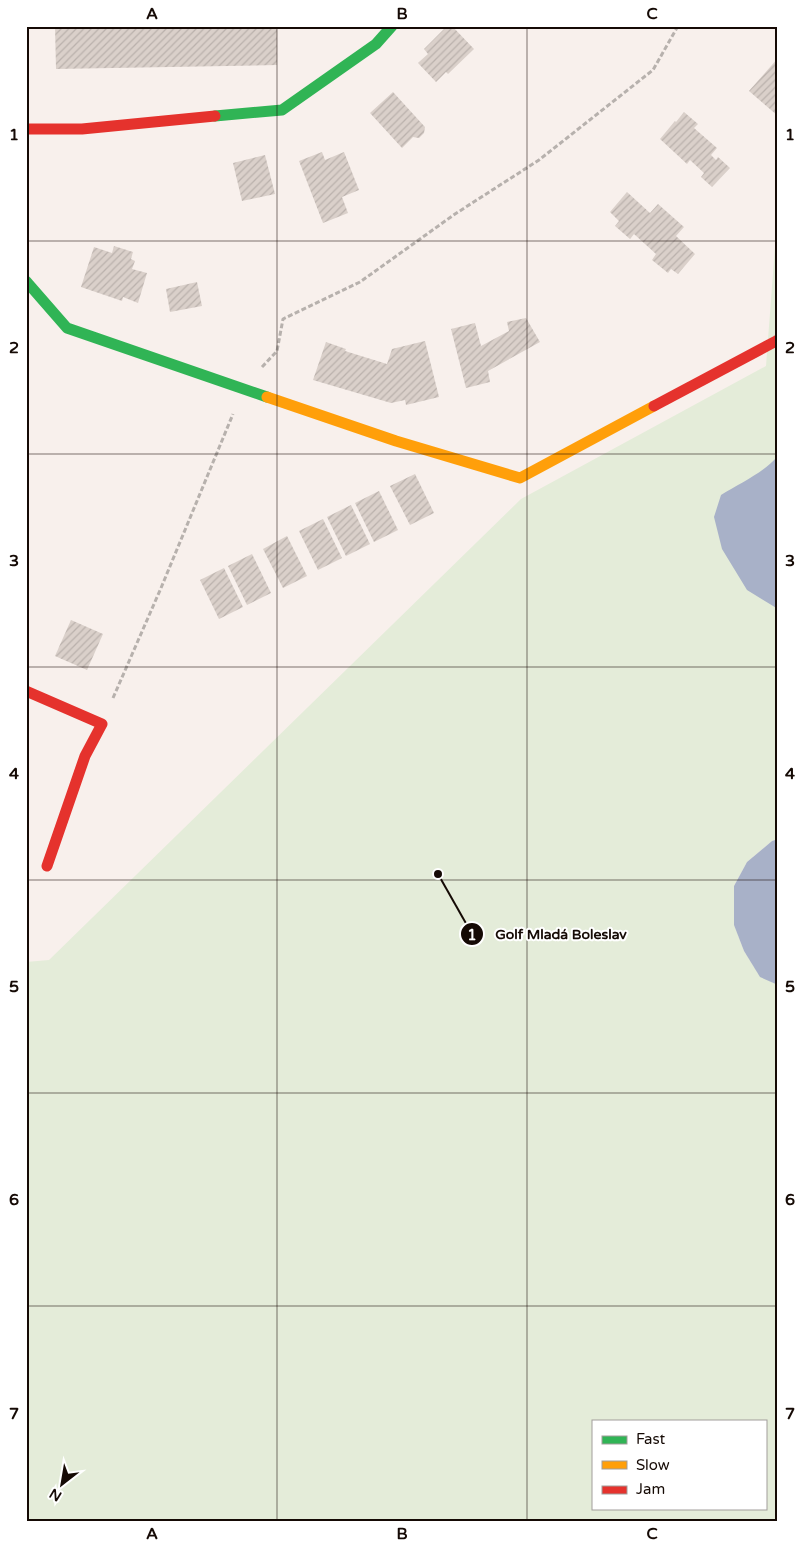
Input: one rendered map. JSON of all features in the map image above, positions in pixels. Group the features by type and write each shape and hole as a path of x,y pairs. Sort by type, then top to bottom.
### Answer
{"street":[{"path":"26,129 82,130 282,110 376,44 392,26"},
{"path":"26,281 67,328 396,440 520,478 778,340"},
{"path":"26,691 102,724 85,756 47,866"}],"path":[{"path":"102,724 244,388 277,351 283,319 360,282 455,214 539,160 652,70 678,26"}],"green space":[{"path":"778,207 778,839 772,841 747,862 734,886 734,924 744,951 760,976 778,985 778,1521 26,1521 26,962 49,960 521,499 766,366"}],"water":[{"path":"778,456 778,609 747,590 722,549 714,517 721,495 758,473"},
{"path":"778,839 778,985 760,977 744,951 734,925 734,886 747,862 772,841"}],"building":[{"path":"55,26 277,26 277,65 56,69"},
{"path":"447,26 452,26 474,49 448,74 446,72 436,82 418,63 428,54 424,49"},
{"path":"778,58 778,116 749,91"},
{"path":"393,92 425,127 424,133 419,138 413,137 402,148 370,113"},
{"path":"684,112 698,124 694,128 717,148 711,155 716,160 718,157 730,168 712,187 701,177 704,173 690,160 687,164 660,139"},
{"path":"322,152 325,160 344,152 359,190 342,197 348,213 323,223 299,161"},
{"path":"265,155 275,194 242,201 233,163"},
{"path":"627,192 650,213 658,204 684,227 676,236 695,254 678,274 671,269 668,273 652,260 656,254 634,234 630,239 615,226 619,221 610,212"},
{"path":"114,246 133,252 131,259 135,261 132,269 147,273 138,303 123,297 122,301 81,287 94,247 112,253"},
{"path":"197,282 202,306 170,312 166,289"},
{"path":"526,318 540,342 488,371 490,382 466,388 451,329 475,323 481,346 509,331 507,322"},
{"path":"425,341 439,397 406,405 405,400 391,403 313,380 326,342 346,349 345,351 387,364 392,349"},
{"path":"415,474 434,513 410,525 390,486"},
{"path":"379,491 398,530 374,542 355,503"},
{"path":"351,505 370,544 346,556 327,517"},
{"path":"323,519 342,558 318,570 299,531"},
{"path":"287,536 307,576 283,588 263,549"},
{"path":"252,554 271,593 247,605 228,566"},
{"path":"224,568 243,607 219,619 200,580"},
{"path":"71,620 103,634 87,670 55,656"}],"traffic: fast":[{"path":"215,116 282,110 376,44 392,26"},
{"path":"26,281 67,328 267,397"}],"traffic: slow":[{"path":"267,397 396,441 520,478 654,406"}],"traffic: jam":[{"path":"26,129 82,129 215,116"},
{"path":"654,406 778,340"},
{"path":"26,691 102,724 85,756 47,866"}],"place":[{"name":"Golf Mladá Boleslav","path":"438,874"}]}
